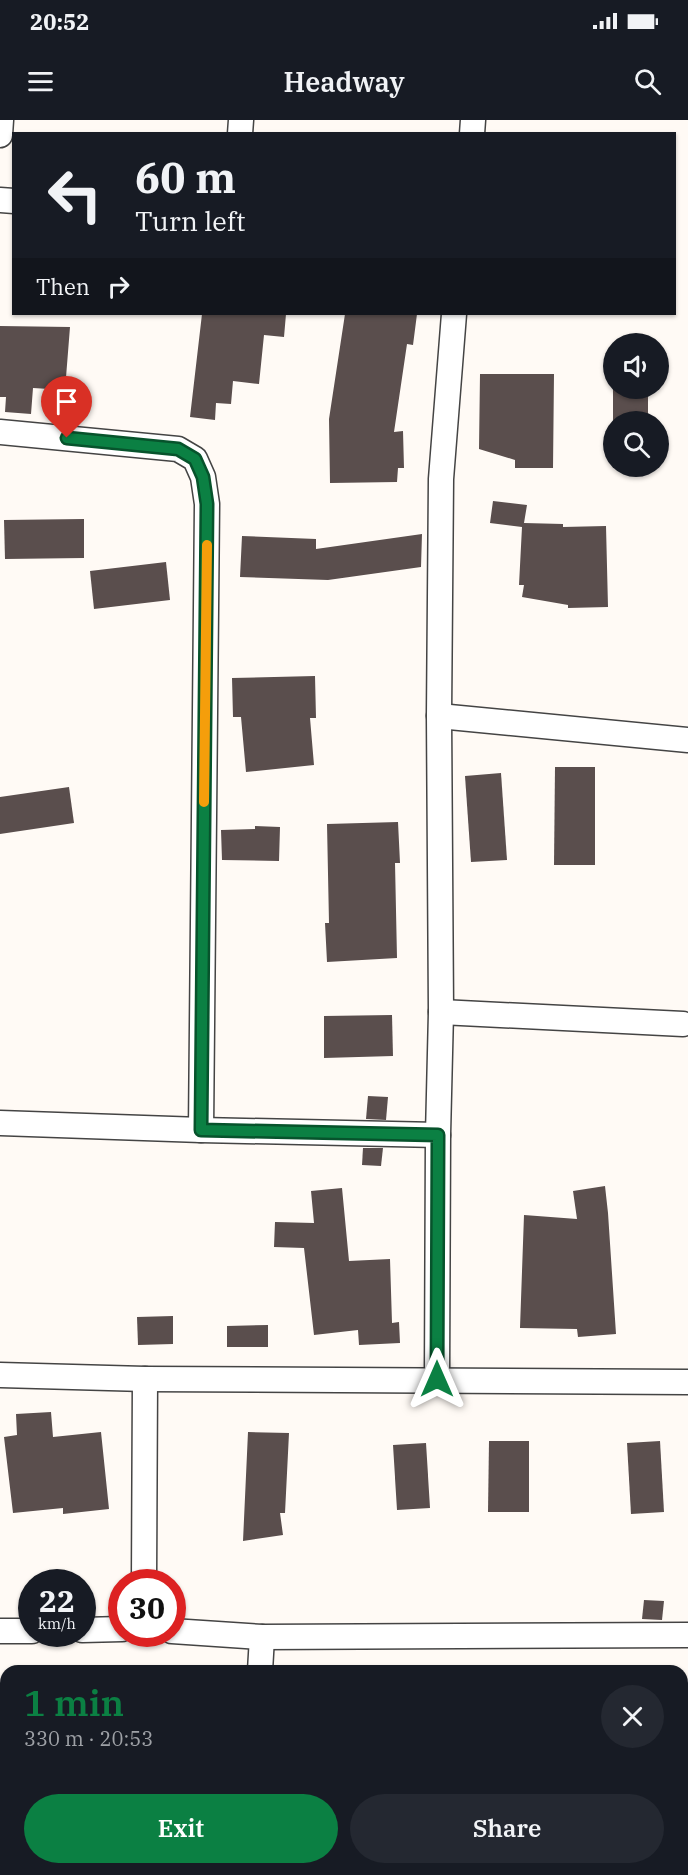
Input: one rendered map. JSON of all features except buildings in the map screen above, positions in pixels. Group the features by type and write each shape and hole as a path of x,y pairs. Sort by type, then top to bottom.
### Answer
{"street":[{"path":"0,135 2,120"},
{"path":"437,1379 441,1012 439,716 441,479 454,315"},
{"path":"0,432 178,449 195,459 203,477 207,504 201,1130"},
{"path":"439,716 688,740"},
{"path":"441,1012 683,1024"},
{"path":"0,1123 438,1135"},
{"path":"0,1375 145,1379 688,1382"},
{"path":"144,1569 145,1379"},
{"path":"0,1631 18,1631"},
{"path":"186,1632 262,1637 688,1635"},
{"path":"260,1665 262,1637"}],"slow traffic":[{"path":"204,802 207,545"}],"route":[{"path":"67,438 178,449 195,459 203,477 207,504 201,1130 438,1135 437,1379"}]}
